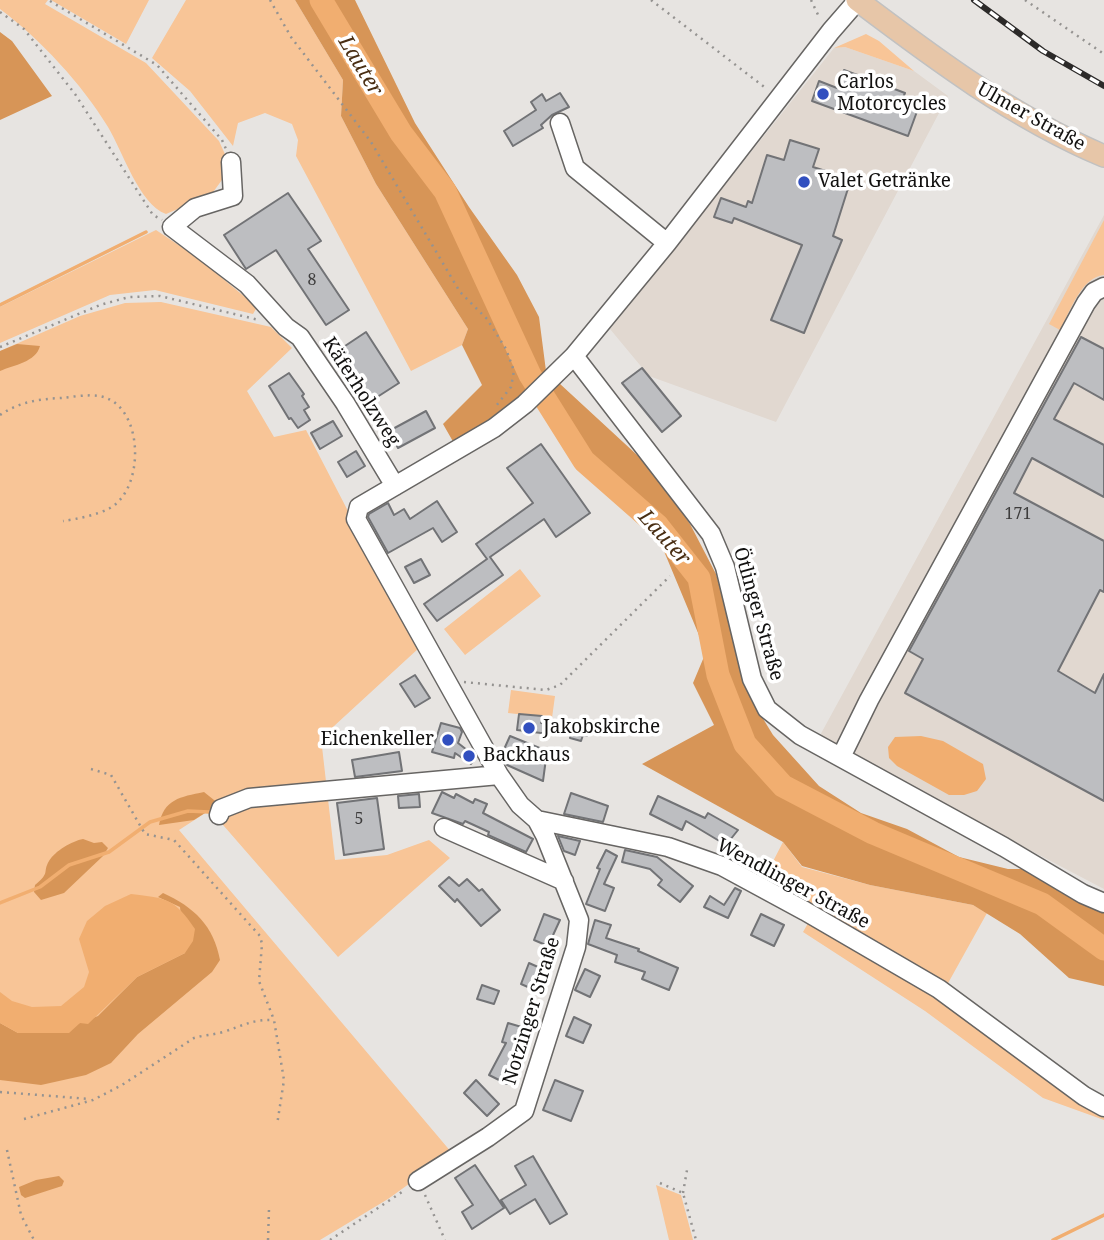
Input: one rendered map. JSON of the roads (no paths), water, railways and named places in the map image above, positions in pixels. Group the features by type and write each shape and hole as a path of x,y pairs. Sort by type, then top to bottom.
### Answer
{"main road":[{"name":"Ulmer Straße","path":"857,0 978,89 1080,146 1104,156"}],"street":[{"path":"537,820 520,805 499,775 356,519 356,514 359,508 494,428 525,404 574,356 667,243 857,0"},
{"path":"560,123 575,169 667,243"},
{"name":"Käferholzweg","path":"231,162 233,196 195,208 172,227 247,284 286,327 300,337 345,403 395,486"},
{"path":"841,757 869,700 1086,303 1094,292 1104,286"},
{"name":"Ötlinger Straße","path":"574,356 711,534 725,567 752,679 767,709 800,735 1104,904"},
{"path":"219,816 221,808 249,798 499,775"},
{"name":"Notzinger Straße","path":"418,1181 524,1111 576,947 579,920 537,820"},
{"name":"Wendlinger Straße","path":"537,820 668,847 722,866 939,989 1084,1096 1104,1107"},
{"path":"444,828 564,881"}],"waterway":[{"name":"Lauter","path":"321,0 401,133 445,191 530,375 584,461 658,526 699,578 718,675 745,744 783,786 873,833 1042,904 1104,949"},
{"path":"0,305 146,232"},
{"path":"0,903 40,887 69,865 109,852 150,822 188,811 209,812 215,809"},
{"path":"1053,1240 1104,1215"}],"railway":[{"path":"974,0 1043,51 1104,86"}],"place":[{"name":"Carlos Motorcycles","path":"823,94"},
{"name":"Valet Getränke","path":"804,182"},
{"name":"Jakobskirche","path":"529,728"},
{"name":"Eichenkeller","path":"448,740"},
{"name":"Backhaus","path":"469,756"}]}
